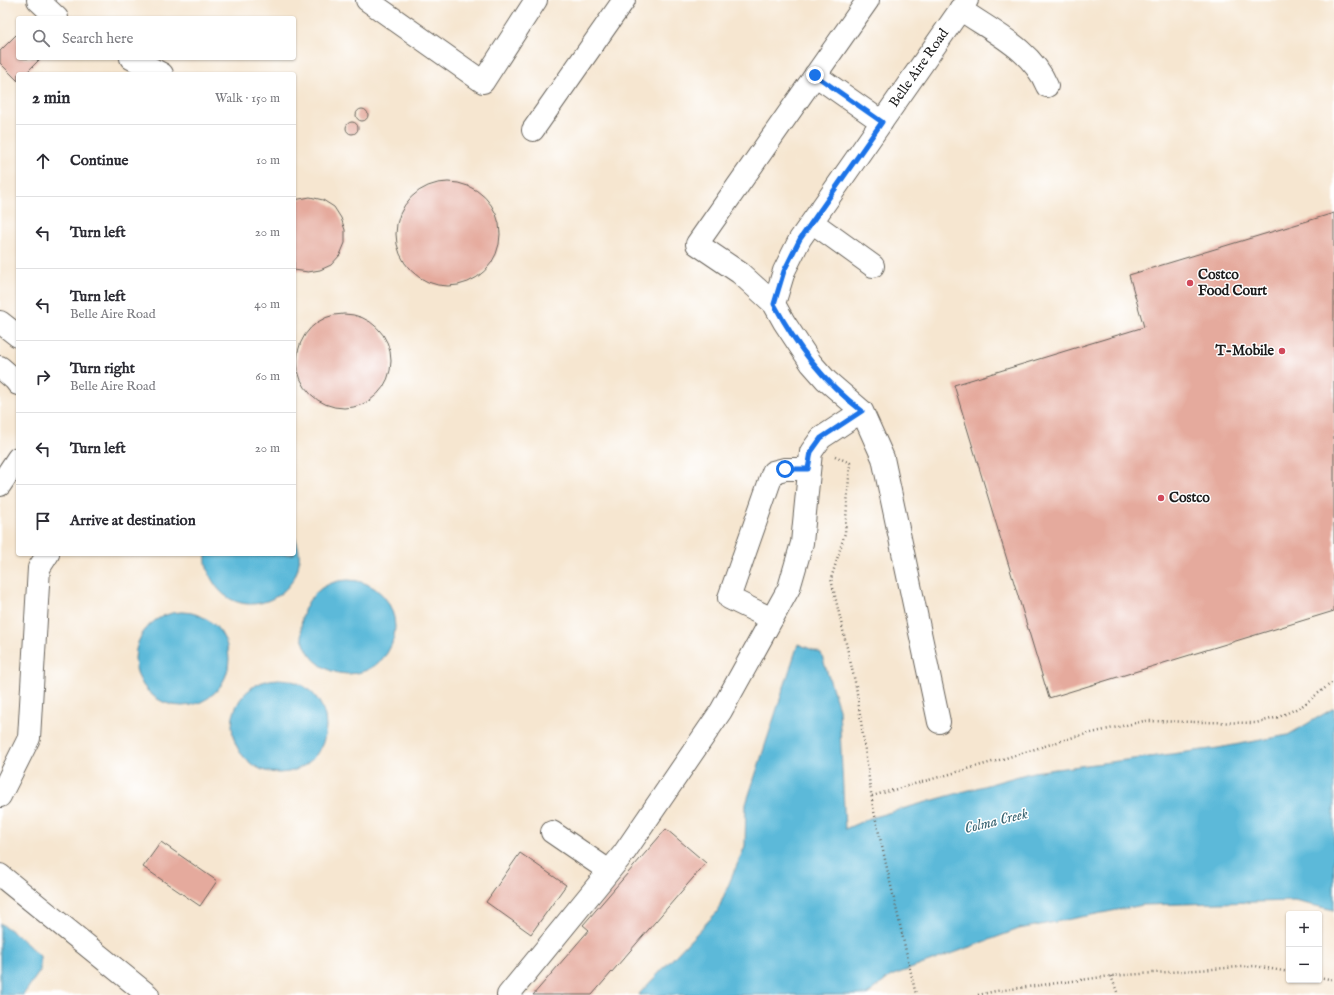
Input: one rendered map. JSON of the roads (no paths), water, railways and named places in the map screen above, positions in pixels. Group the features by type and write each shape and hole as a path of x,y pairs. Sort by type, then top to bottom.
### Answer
{"street":[{"path":"38,0 55,16"},
{"path":"367,0 483,82 536,0"},
{"path":"533,130 624,0"},
{"path":"868,0 697,244 740,273 774,304 788,329 811,363 826,380 862,411 883,458 939,722"},
{"path":"961,5 1030,59 1043,76 1047,86"},
{"name":"Belle Aire Road","path":"774,304 781,277 791,254 961,5"},
{"path":"135,60 158,72"},
{"path":"815,75 882,122"},
{"path":"812,222 873,266"},
{"path":"0,322 16,334"},
{"path":"0,367 16,381"},
{"path":"508,995 609,872 721,712 789,588 802,543 808,469 811,452 821,438 862,411"},
{"path":"0,485 16,461"},
{"path":"772,619 729,598 773,472 785,469 808,469"},
{"path":"0,796 29,738 39,568 47,556"},
{"path":"552,832 609,872"},
{"path":"0,875 148,995"}],"water":[{"path":"296,543 299,555 297,572 288,587 275,597 259,603 243,603 227,597 214,583 210,576 207,569 206,556 296,556"},
{"path":"348,580 366,584 381,594 391,609 395,627 391,645 381,660 366,670 348,674 330,670 315,660 305,645 301,627 305,609 315,594 330,584"},
{"path":"182,612 200,616 215,626 225,641 229,659 225,677 215,692 200,702 182,706 164,702 149,692 139,677 135,659 139,641 149,626 164,616"},
{"name":"Colma Creek","path":"798,644 821,653 839,709 845,829 870,818 1033,772 1218,748 1288,735 1334,708 1334,910 1294,901 1143,905 1019,929 891,976 867,995 638,995 717,912 745,846 746,804"},
{"path":"279,679 297,683 312,693 322,708 326,726 322,744 312,759 297,769 279,773 261,769 246,759 236,744 232,726 236,708 246,693 261,683"},
{"path":"0,923 17,935 40,956 40,971 23,995 0,995"}],"place":[{"name":"Costco Food Court","path":"1190,283"},
{"name":"T-Mobile","path":"1282,351"},
{"name":"Costco","path":"1161,498"}]}
